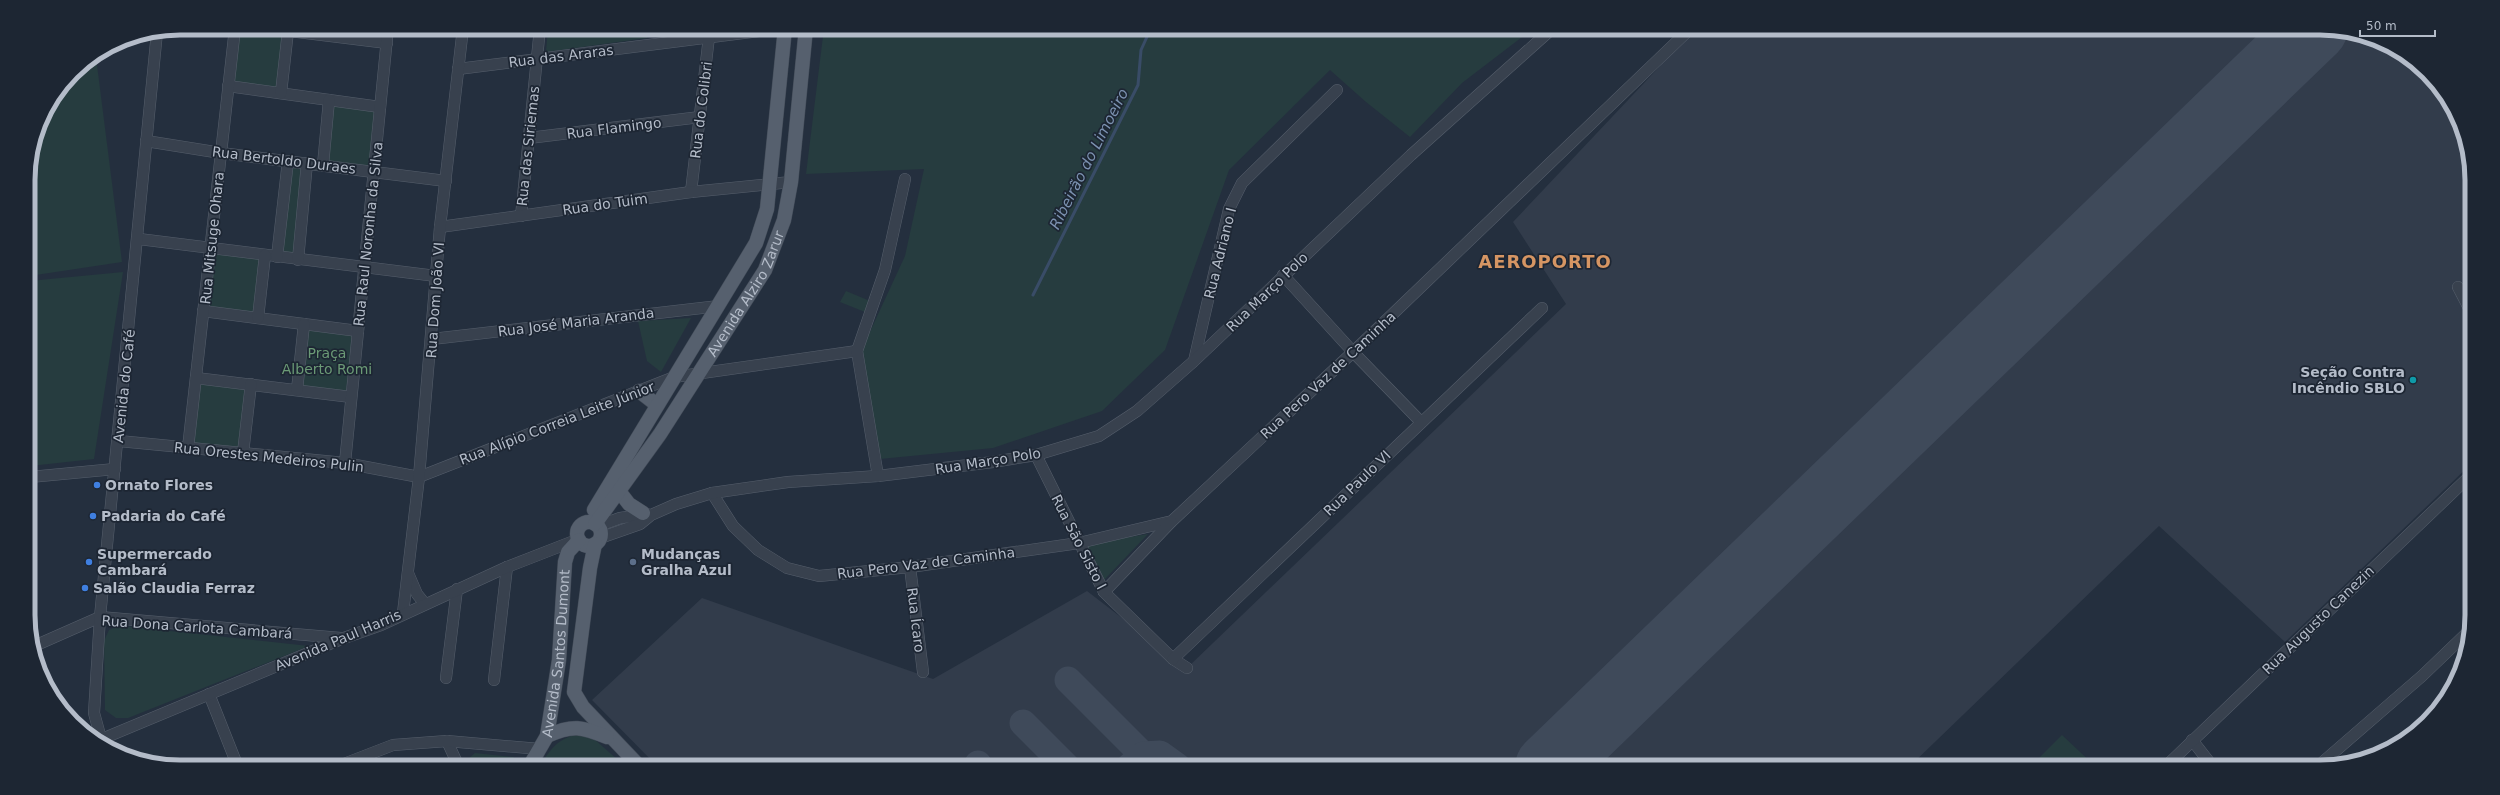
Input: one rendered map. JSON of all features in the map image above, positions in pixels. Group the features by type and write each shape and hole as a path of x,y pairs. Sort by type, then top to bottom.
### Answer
{"main road":[{"name":"Avenida Alziro Zarur","path":"595,531 657,405 719,306 756,243 767,209 783,35"},
{"name":"Avenida Alziro Zarur","path":"595,531 619,491 660,434 765,270 784,220 791,182 805,35"},
{"path":"639,391 657,405"},
{"path":"619,491 629,504 647,514"},
{"path":"579,539 588,546 595,531"},
{"name":"Avenida Santos Dumont","path":"595,531 574,692 583,707 611,739 633,760"},
{"name":"Avenida Santos Dumont","path":"533,760 547,736 559,660 565,562 568,552 579,539"},
{"path":"559,660 578,663"},
{"path":"547,736 569,728 580,727 611,739"}],"street":[{"name":"Rua Mitsuge Ohara","path":"188,448 234,35"},
{"path":"281,93 288,35"},
{"path":"351,35 387,43"},
{"name":"Rua Raul Noronha da Silva","path":"345,463 388,35"},
{"name":"Rua Dom João VI","path":"403,613 419,477 432,339 440,227 462,35"},
{"name":"Rua das Siriemas","path":"521,216 539,35"},
{"name":"Rua das Araras","path":"458,69 537,59 697,35"},
{"name":"Rua do Colibri","path":"691,192 710,35"},
{"name":"Rua Março Polo","path":"595,531 640,524 647,514 712,493 788,482 878,476 1036,455 1099,436 1137,411 1194,361 1411,155 1545,35"},
{"name":"Rua Pero Vaz de Caminha","path":"1104,592 1172,521 1353,352 1482,226 1684,35"},
{"name":"Avenida do Café","path":"99,736 94,713 100,617 139,239 146,141 156,37"},
{"path":"228,86 380,107"},
{"name":"Rua Adriano I","path":"1194,361 1229,209 1242,183 1337,90"},
{"path":"323,165 329,100"},
{"name":"Rua Flamingo","path":"529,138 700,117"},
{"name":"Rua Bertoldo Duraes","path":"146,141 221,153 446,181"},
{"path":"277,257 288,161"},
{"path":"298,260 307,164"},
{"path":"878,476 857,351 885,270 905,179"},
{"name":"Rua do Tuim","path":"440,227 691,192 769,186 791,182"},
{"path":"139,239 436,276"},
{"path":"258,318 265,255"},
{"path":"1283,275 1353,352 1420,421"},
{"path":"2458,287 2465,298"},
{"name":"Rua José Maria Aranda","path":"432,339 719,306"},
{"name":"Rua Paulo VI","path":"1173,659 1420,421 1542,308"},
{"path":"204,312 358,331"},
{"path":"297,390 304,324"},
{"name":"Rua Alípio Correia Leite Júnior","path":"419,477 674,377 697,375 857,351"},
{"path":"196,378 351,397"},
{"path":"243,453 251,384"},
{"name":"Rua Orestes Medeiros Pulin","path":"119,441 345,463 419,477"},
{"name":"Rua São Sisto I","path":"1036,455 1104,592 1173,659 1187,668"},
{"path":"35,477 115,469"},
{"name":"Rua Augusto Canezin","path":"2172,760 2465,481"},
{"name":"Rua Pero Vaz de Caminha","path":"712,493 733,526 758,550 787,568 819,576 910,567 1079,543 1172,521"},
{"name":"Avenida Paul Harris","path":"105,740 209,694 344,638 381,625 403,613 507,567 579,539"},
{"path":"494,680 507,567"},
{"name":"Rua Ícaro","path":"910,567 923,672"},
{"name":"Rua Dom João VI","path":"408,573 417,594 425,604"},
{"path":"446,678 457,589"},
{"name":"Rua Dona Carlota Cambará","path":"38,644 100,617 344,638"},
{"path":"2325,760 2422,676 2464,636"},
{"path":"209,694 235,760"},
{"path":"2192,740 2208,760"},
{"path":"361,760 393,745 447,741 540,749"},
{"path":"447,741 456,760"}],"shaded area":[{"path":"1689,35 2329,35 2358,40 2375,46 2401,59 2423,77 2441,99 2454,125 2460,142 2465,171 2465,280 2458,287 2465,304 2465,470 2285,642 2159,526 1916,760 651,760 592,700 702,598 933,679 1087,591 1187,668 1566,304 1513,222"}],"green space":[{"path":"238,35 284,35 277,89 233,83"},
{"path":"366,35 382,35 382,37"},
{"path":"547,35 647,35 647,38 546,52"},
{"path":"823,35 1525,35 1462,83 1410,137 1366,102 1330,70 1229,170 1165,350 1102,411 993,448 880,459 862,349 905,256 924,169 806,174"},
{"path":"97,61 122,262 35,275 35,171 40,142 46,125 59,99 77,77"},
{"path":"331,104 377,110 371,168 326,162"},
{"path":"290,166 303,167 295,256 281,254"},
{"path":"214,253 261,259 255,313 208,307"},
{"path":"123,272 94,459 35,465 35,280"},
{"path":"846,291 870,301 865,312 840,302"},
{"path":"691,318 661,372 647,361 638,321"},
{"name":"Praça Alberto Romi","path":"307,330 353,335 346,391 302,386"},
{"path":"200,384 246,388 239,448 193,444"},
{"path":"1148,534 1104,580 1082,545"},
{"path":"118,626 309,646 128,718 116,718 105,710 104,641 109,630"},
{"path":"577,734 594,739 618,760 544,760 555,746 564,739"},
{"path":"2062,735 2089,760 2037,760"},
{"path":"475,753 513,757 517,760 469,760 469,758"}],"waterway":[{"name":"Ribeirão do Limoeiro","path":"1033,295 1138,85 1141,50 1148,35"}],"taxiway":[{"path":"1068,680 1143,755"},
{"path":"1023,723 1060,760"},
{"path":"1137,760 1143,755 1160,754 1168,760"}],"runway":[{"path":"1556,760 2307,35"}],"place":[{"name":"Seção Contra Incêndio SBLO","path":"2413,380"},
{"name":"Ornato Flores","path":"97,485"},
{"name":"Padaria do Café","path":"93,516"},
{"name":"Supermercado Cambará","path":"89,562"},
{"name":"Mudanças Gralha Azul","path":"633,562"},
{"name":"Salão Claudia Ferraz","path":"85,588"}],"district":[{"name":"AEROPORTO","path":"1545,261"}]}
